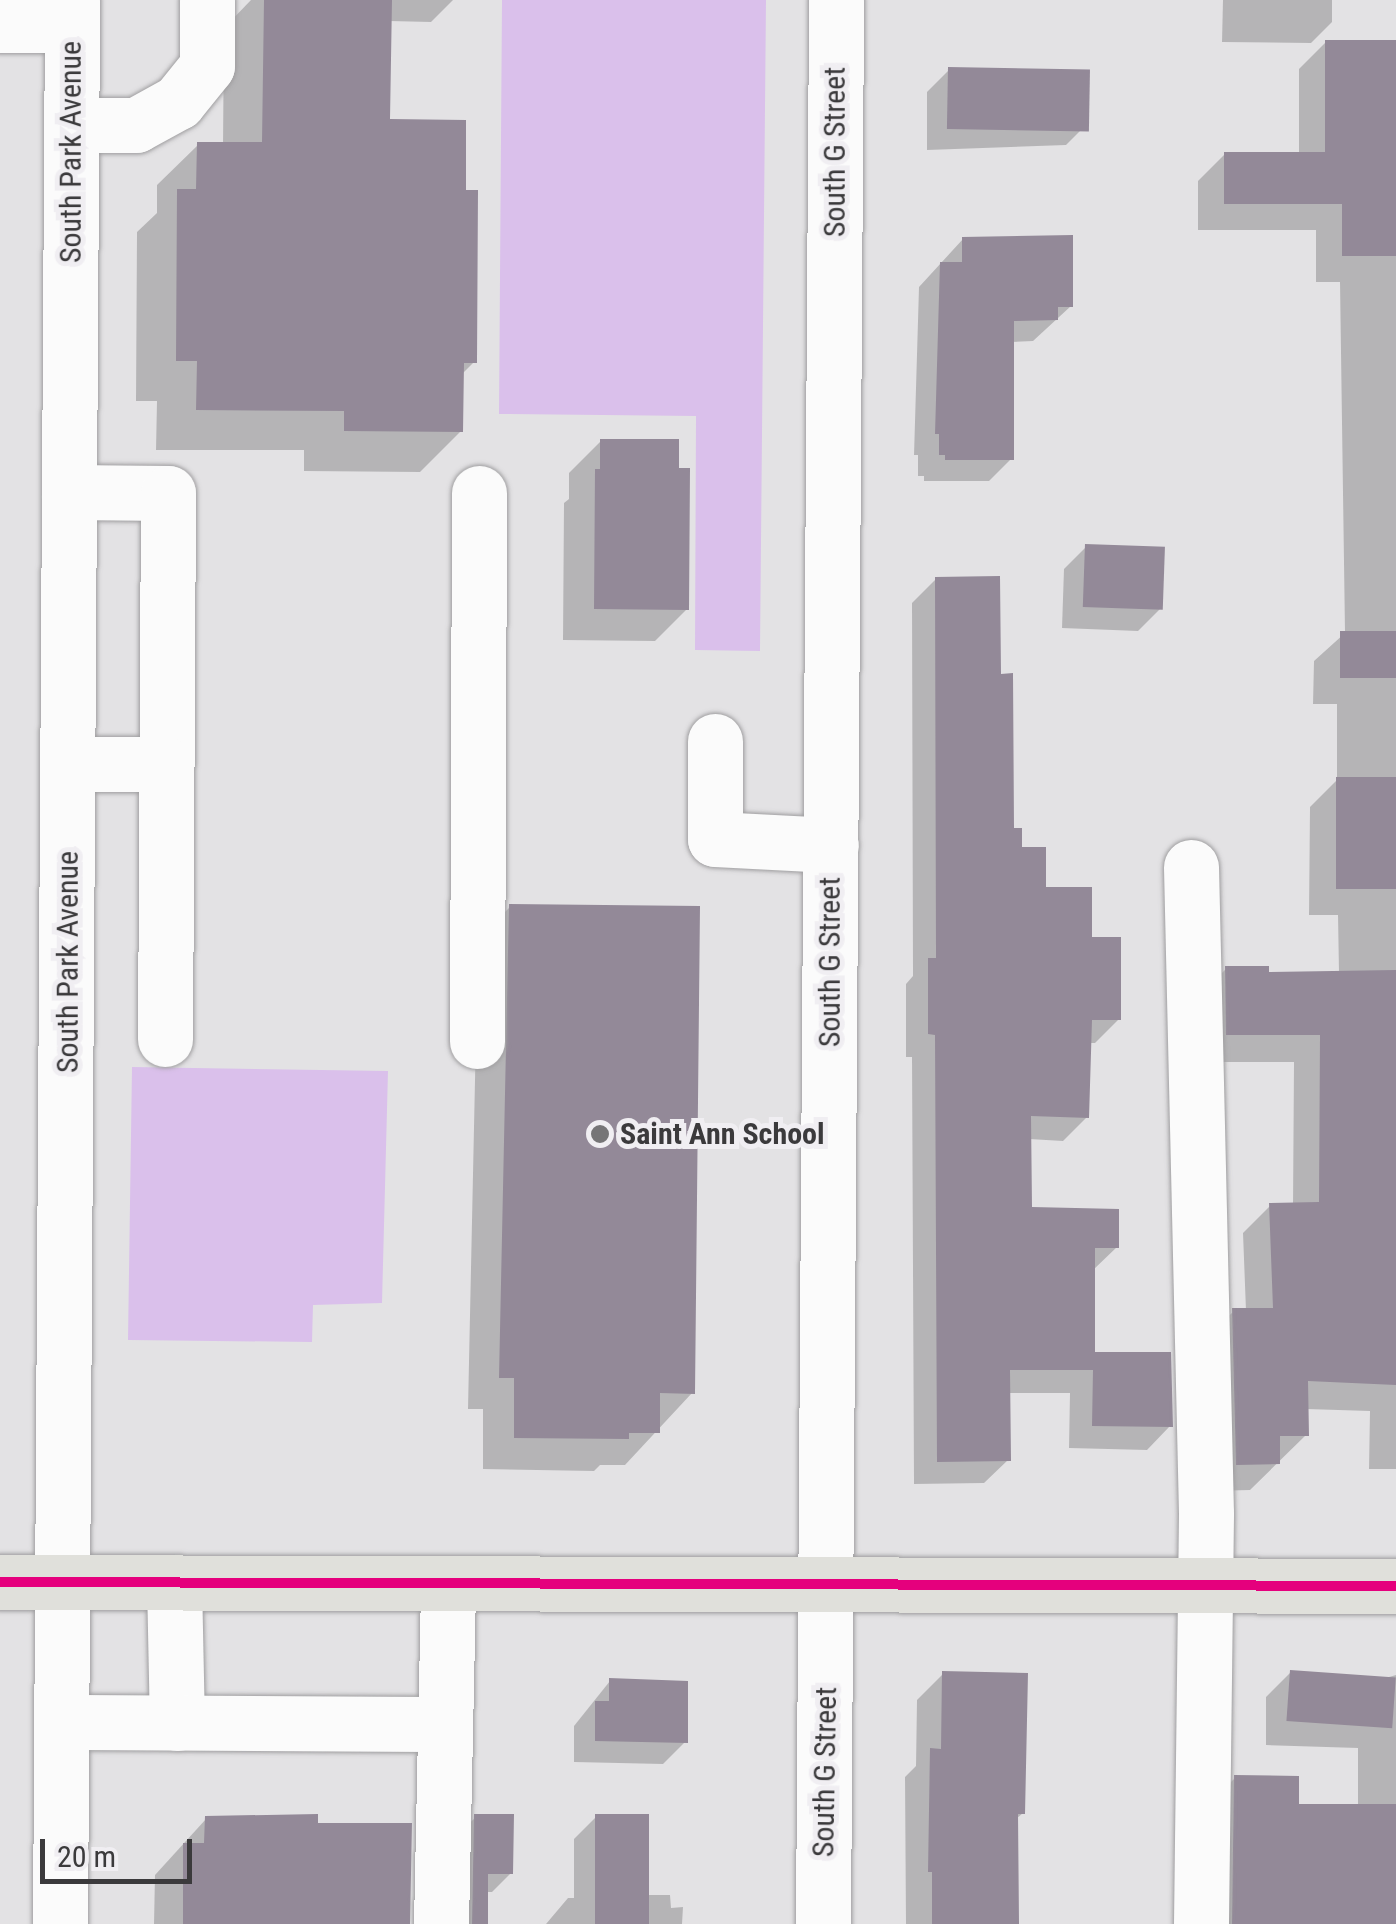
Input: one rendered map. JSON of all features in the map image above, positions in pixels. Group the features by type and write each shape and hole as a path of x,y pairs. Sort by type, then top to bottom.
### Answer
{"main road":[{"path":"0,1582 1396,1586"}],"street":[{"path":"71,125 136,125 178,102 207,66 207,0"},
{"name":"South G Street","path":"823,1924 836,0"},
{"path":"0,25 72,13"},
{"name":"South Park Avenue","path":"60,1924 72,13"},
{"path":"69,492 168,493 165,1039"},
{"path":"477,1042 479,493"},
{"path":"715,741 716,839 830,845"},
{"path":"69,764 165,764"},
{"path":"1191,868 1205,1585 1201,1924"},
{"path":"174,1582 177,1723"},
{"path":"441,1924 448,1583"},
{"path":"62,1722 445,1724"}],"shaded area":[{"path":"502,0 766,0 760,651 695,650 696,416 499,414"},
{"path":"132,1067 388,1071 382,1303 313,1305 312,1342 128,1340"}],"building":[{"path":"264,0 392,0 390,119 466,120 466,190 478,190 477,363 464,363 463,432 344,431 344,411 196,410 197,361 176,361 177,189 196,189 197,142 262,142"},
{"path":"1325,40 1396,40 1396,256 1342,256 1342,204 1224,204 1224,152 1325,152"},
{"path":"948,67 1090,69 1089,131 947,129"},
{"path":"1073,235 1073,307 1058,307 1058,320 1014,321 1014,460 945,460 945,455 939,455 939,434 935,434 940,262 962,262 962,237"},
{"path":"600,439 679,439 679,468 690,468 689,610 594,609 595,469 600,469"},
{"path":"1085,544 1165,547 1163,610 1083,607"},
{"path":"1000,576 1001,674 1013,673 1014,828 1022,828 1022,847 1046,847 1046,887 1092,887 1092,937 1121,937 1121,1020 1092,1020 1089,1118 1031,1116 1032,1207 1119,1209 1119,1248 1095,1248 1095,1352 1171,1352 1173,1427 1092,1426 1093,1370 1010,1370 1011,1461 937,1462 935,1035 928,1034 928,958 936,958 935,577"},
{"path":"1340,631 1396,631 1396,678 1340,678"},
{"path":"1336,777 1396,777 1396,889 1336,889"},
{"name":"Saint Ann School","path":"509,904 700,906 695,1394 660,1393 660,1433 629,1433 629,1439 514,1438 514,1378 499,1378"},
{"path":"1225,966 1269,966 1269,972 1396,970 1396,1385 1308,1381 1309,1436 1280,1436 1280,1464 1236,1465 1232,1308 1273,1308 1269,1203 1319,1202 1320,1035 1226,1035"},
{"path":"1290,1670 1396,1677 1392,1728 1286,1721"},
{"path":"942,1671 1028,1673 1025,1814 1018,1814 1019,1924 932,1924 932,1872 928,1872 930,1748 941,1749"},
{"path":"609,1678 688,1681 688,1743 595,1741 595,1701 609,1701"},
{"path":"1234,1775 1299,1776 1299,1804 1396,1804 1396,1924 1232,1924"},
{"path":"318,1814 318,1823 412,1823 410,1924 183,1924 183,1843 204,1843 205,1816"},
{"path":"474,1814 514,1814 513,1874 488,1874 488,1924 472,1924"},
{"path":"595,1814 649,1814 649,1924 595,1924"}],"transit line":[{"path":"0,1582 1396,1586"}],"place":[{"name":"Saint Ann School","path":"600,1134"}]}
